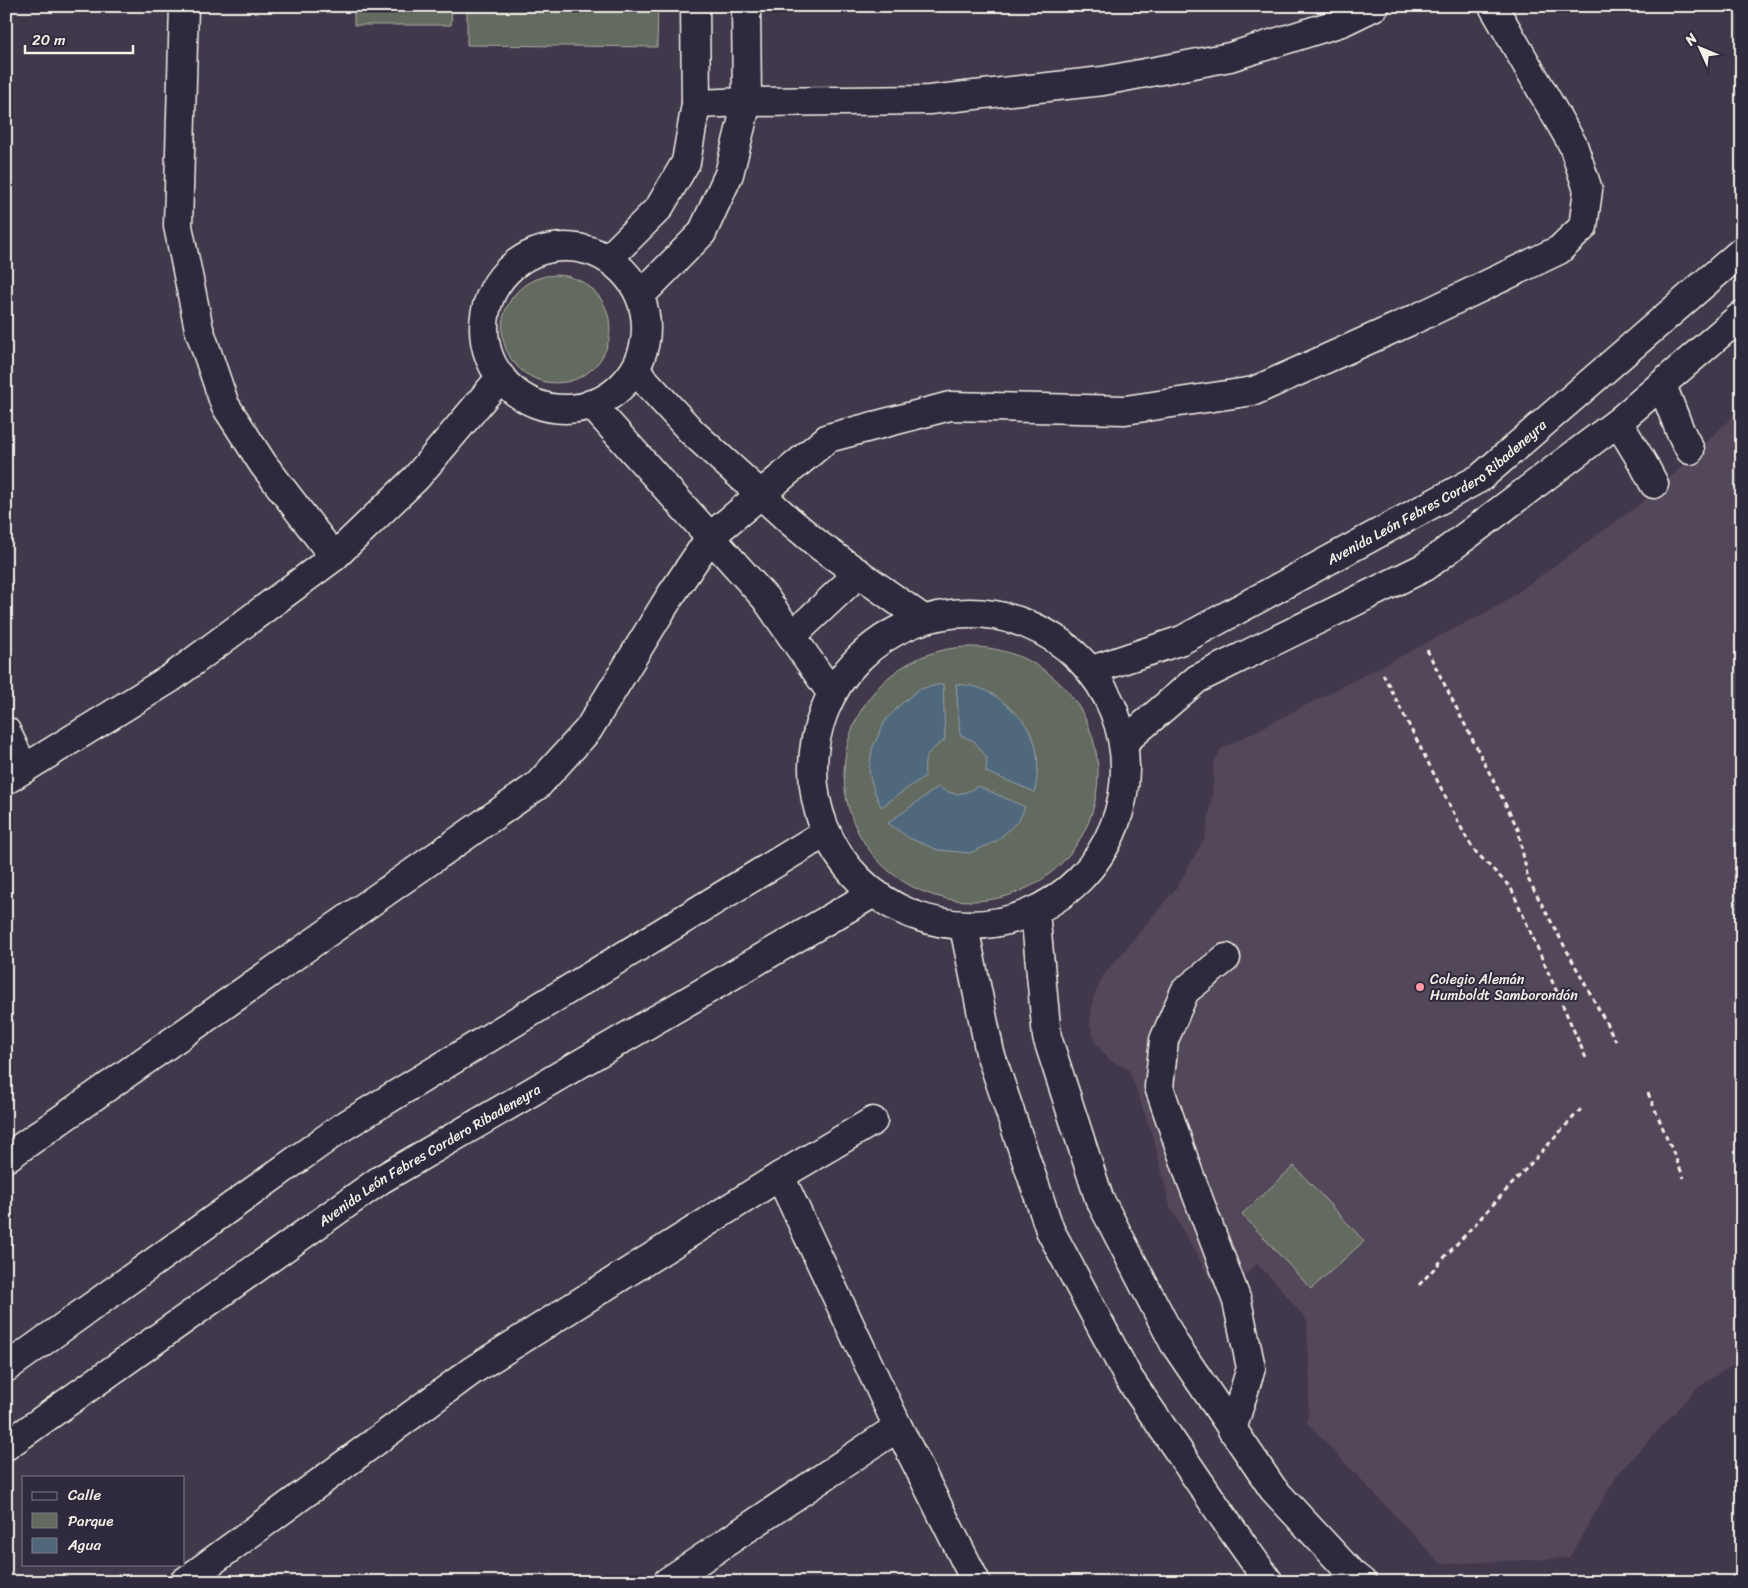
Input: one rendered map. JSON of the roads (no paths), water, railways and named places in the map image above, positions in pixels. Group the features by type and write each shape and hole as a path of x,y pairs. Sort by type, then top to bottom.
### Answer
{"street":[{"path":"184,6 178,226 199,329 225,405 263,464 334,557"},
{"path":"608,259 659,208 686,162 696,104 695,6"},
{"path":"640,296 702,233 729,174 747,102 746,6"},
{"path":"696,104 929,100 1102,81 1230,57 1342,22 1376,6"},
{"path":"6,1158 538,785 588,730 669,598 711,536 828,438 950,406 1125,410 1254,391 1415,319 1559,250 1583,227 1588,190 1573,145 1492,6"},
{"path":"554,247 582,248 608,259 628,275 640,296 646,321 644,346 635,370 616,391 592,404 567,409 542,405 518,395 500,378 488,353 484,325 490,297 505,273 528,256 554,247"},
{"name":"Avenida León Febres Cordero Ribadeneyra","path":"1092,670 1182,640 1480,478 1742,251"},
{"path":"1125,742 1197,679 1425,567 1618,422 1742,316"},
{"path":"635,370 692,432 820,546 923,619"},
{"path":"6,731 15,775 171,678 334,557 416,478 500,378"},
{"path":"1662,385 1680,431 1690,450"},
{"path":"592,404 766,598 832,694"},
{"path":"1618,422 1654,484"},
{"path":"792,636 858,573"},
{"path":"969,612 1015,618 1058,638 1092,670 1113,703 1125,742 1125,793 1109,842 1078,883 1035,912 1000,924 964,927 915,918 872,894 845,867 825,833 813,787 815,739 832,694 855,662 886,636 923,619 969,612"},
{"path":"6,1368 341,1128 825,833"},
{"name":"Avenida León Febres Cordero Ribadeneyra","path":"6,1446 380,1180 872,894"},
{"path":"1035,912 1047,1037 1099,1198 1174,1343 1232,1430 1273,1489 1352,1574 1362,1582"},
{"path":"964,927 990,1053 1050,1230 1128,1377 1269,1582"},
{"path":"1226,958 1185,991 1164,1040 1159,1087 1188,1174 1237,1301 1251,1368 1232,1430"},
{"path":"184,1582 473,1370 780,1176 873,1121"},
{"path":"780,1176 898,1427 976,1582"},
{"path":"667,1582 898,1427"}],"water":[{"path":"943,684 945,740 928,755 925,763 925,776 881,807 869,772 872,749 885,721 919,689"},
{"path":"956,684 972,686 990,693 1008,706 1026,725 1035,744 1037,755 1038,766 1035,792 986,772 987,758 974,741 960,735"},
{"path":"978,786 1025,807 1019,820 997,841 970,853 938,850 909,838 888,823 938,787 958,794"}],"place":[{"name":"Colegio Alemán Humboldt Samborondón","path":"1420,987"}]}
